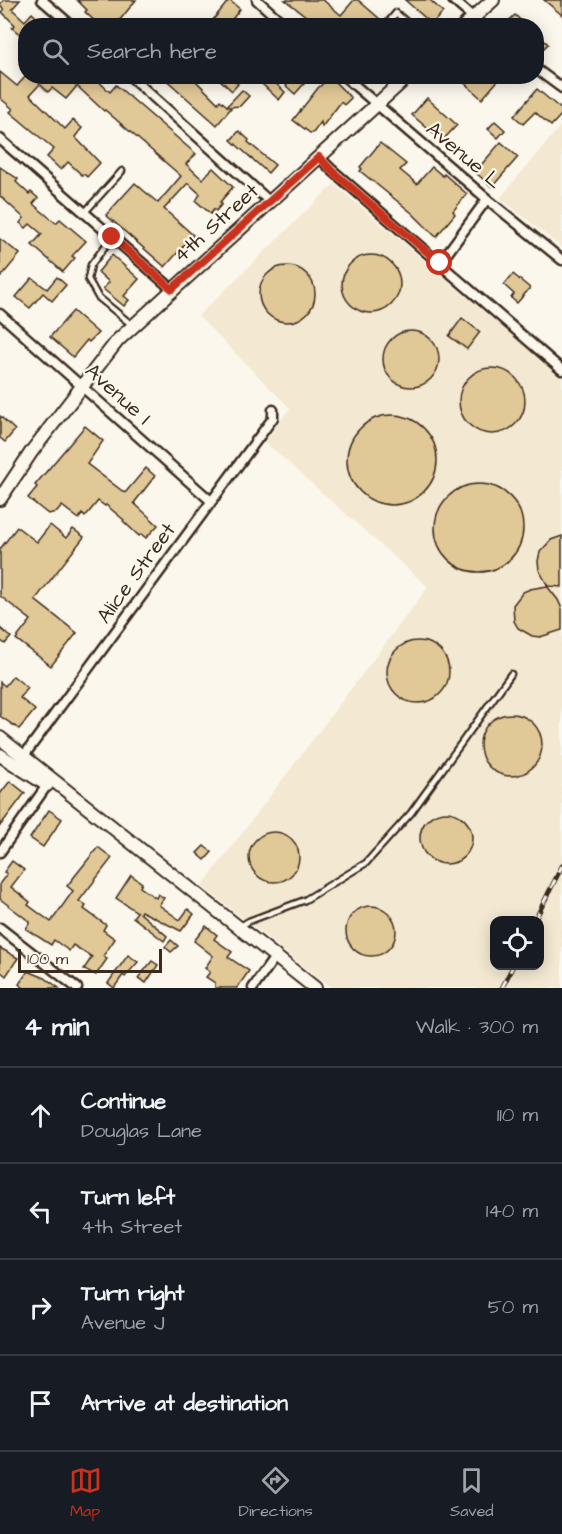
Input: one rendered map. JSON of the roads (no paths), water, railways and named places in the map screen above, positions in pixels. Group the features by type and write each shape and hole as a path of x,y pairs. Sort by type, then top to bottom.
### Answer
{"main road":[{"path":"478,18 493,0"},
{"name":"4th Street","path":"1,495 81,386 118,340 399,84"},
{"path":"0,738 49,782 154,860 315,988"},
{"path":"0,755 49,782"}],"street":[{"path":"42,0 63,18"},
{"path":"257,0 277,18"},
{"path":"453,0 469,18"},
{"path":"544,74 562,88"},
{"path":"139,84 269,201"},
{"name":"Avenue L","path":"353,84 562,260"},
{"path":"0,139 172,289"},
{"path":"319,157 332,171 562,370"},
{"path":"440,263 488,199"},
{"name":"Avenue I","path":"0,314 211,501"},
{"name":"Alice Street","path":"23,757 273,418 273,410"},
{"path":"0,852 49,782"},
{"path":"0,928 77,988"},
{"path":"253,988 275,957"}],"lane":[{"path":"85,212 122,171"},
{"path":"112,237 91,265 88,279 98,297 133,326"},
{"path":"239,927 305,900 366,863 411,813 511,674"}],"railway":[{"path":"537,916 562,866"},
{"path":"502,988 511,970"}]}
